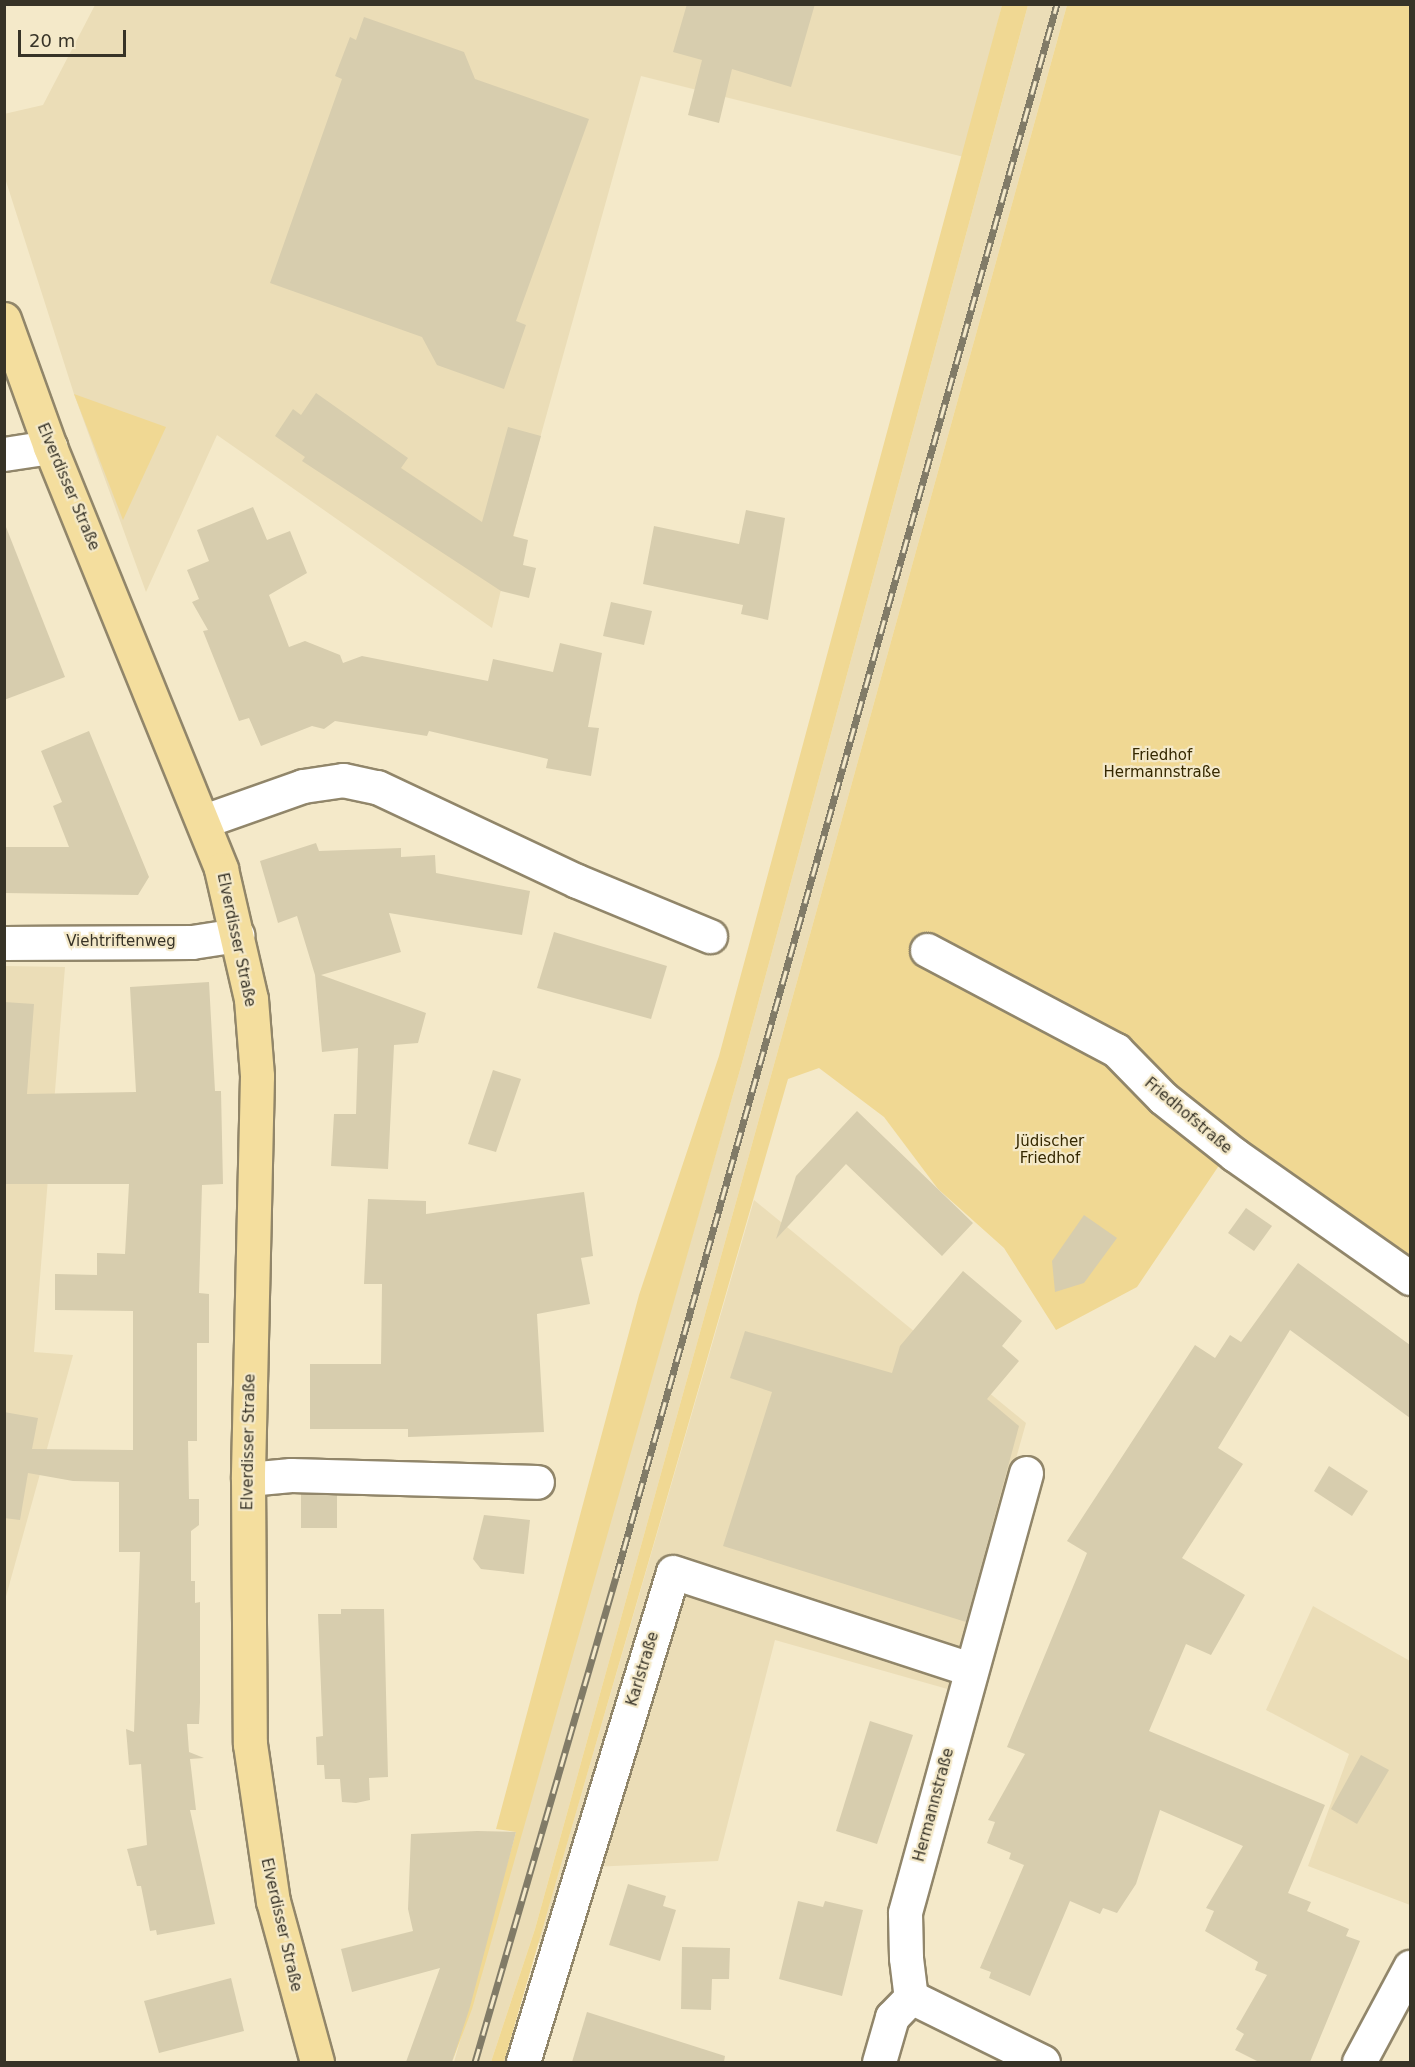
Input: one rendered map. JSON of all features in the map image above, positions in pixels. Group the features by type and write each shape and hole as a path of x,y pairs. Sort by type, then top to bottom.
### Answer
{"main road":[{"name":"Elverdisser Straße","path":"4,319 50,447 204,821 237,935 251,999 257,1076 248,1479 247,1670 258,1812 273,1901 317,2062"}],"street":[{"path":"4,454 50,447"},
{"path":"204,821 303,786 343,780 377,787 577,881 710,936"},
{"name":"Viehtriftenweg","path":"4,943 192,942 237,935"},
{"name":"Friedhofstraße","path":"927,950 1116,1050 1163,1098 1235,1155 1410,1278"},
{"name":"Hermannstraße","path":"910,1997 905,1913 969,1669 1026,1473"},
{"path":"248,1479 291,1475 537,1482"},
{"name":"Karlstraße","path":"523,2062 673,1572 969,1669"},
{"path":"1359,2062 1410,1966"},
{"path":"879,2062 892,2017 910,1997 1043,2062"}],"shaded area":[{"path":"95,5 1002,5 964,157 641,76 518,517 492,628 217,435 146,592 74,394 5,178 4,114 43,105"},
{"path":"1028,5 1067,5 535,1929 491,2062 454,2062 742,1063"},
{"path":"5,966 65,967 34,1352 73,1355 5,1600"},
{"path":"754,1200 1026,1423 951,1690 775,1640 718,1861 593,1867 572,1945 538,1943"},
{"path":"1313,1606 1410,1661 1410,1905 1308,1866 1349,1754 1266,1710"}],"green space":[{"path":"1002,5 1028,5 742,1063 472,2009 452,2062 516,1832 496,1829 639,1295 719,1056"},
{"name":"Friedhof Hermannstraße","path":"1067,5 1410,5 1410,1262 1222,1161 1137,1287 1056,1330 1004,1248 938,1189 884,1117 819,1068 788,1079 504,2062 491,2062 535,1929"},
{"path":"74,394 166,427 123,520"}],"building":[{"path":"687,4 815,4 791,87 732,69 719,123 688,115 702,60 673,52"},
{"path":"364,17 464,52 475,79 589,119 516,321 526,325 504,389 437,365 422,337 270,283 342,79 335,76 350,37 356,40"},
{"path":"316,393 408,458 401,468 482,522 508,427 541,436 513,536 528,540 523,565 536,568 529,598 501,591 302,461 305,457 275,436 293,409 301,415"},
{"path":"253,507 267,540 290,531 307,573 269,595 289,647 305,641 340,655 343,663 362,656 488,681 493,659 553,672 560,643 602,653 588,727 599,728 591,776 546,768 548,759 429,731 427,736 335,721 324,729 312,726 261,746 249,718 239,721 203,631 208,630 192,602 199,599 187,570 209,561 197,530"},
{"path":"746,510 785,518 768,620 741,614 743,605 643,584 654,526 739,544"},
{"path":"6,527 65,677 4,700 4,528"},
{"path":"611,602 652,611 644,645 603,636"},
{"path":"89,731 149,877 138,895 4,893 4,847 69,847 53,806 62,802 41,751"},
{"path":"316,843 319,851 401,848 401,857 435,855 436,873 530,891 522,935 389,913 401,952 321,975 426,1013 418,1043 394,1045 388,1169 331,1166 334,1114 356,1114 358,1048 322,1052 315,975 297,916 278,923 260,861"},
{"path":"554,932 667,966 651,1019 537,988"},
{"path":"209,982 215,1091 221,1091 223,1184 202,1185 199,1293 209,1294 209,1343 197,1343 197,1441 188,1441 189,1499 199,1499 199,1525 191,1531 191,1581 195,1581 195,1603 200,1602 200,1702 199,1724 187,1724 189,1752 204,1758 190,1759 196,1810 190,1810 215,1924 157,1935 156,1930 150,1931 141,1886 137,1886 127,1849 147,1845 141,1764 129,1765 126,1729 134,1732 140,1552 119,1552 119,1482 73,1481 28,1473 20,1520 4,1518 4,1412 38,1418 32,1449 133,1450 133,1311 55,1310 55,1274 97,1275 97,1253 125,1254 129,1184 4,1184 4,1002 34,1004 27,1094 136,1092 130,987"},
{"path":"493,1070 521,1079 496,1152 468,1144"},
{"path":"857,1111 973,1223 942,1256 846,1164 776,1239 796,1176"},
{"path":"584,1192 593,1256 581,1258 590,1304 537,1314 544,1432 408,1437 408,1429 310,1429 310,1364 381,1364 382,1284 364,1284 368,1199 426,1201 426,1214"},
{"path":"1246,1208 1272,1226 1254,1251 1228,1233"},
{"path":"1084,1215 1117,1238 1084,1283 1055,1292 1052,1261"},
{"path":"1298,1263 1410,1345 1410,1418 1290,1330 1218,1448 1243,1464 1182,1558 1245,1595 1211,1655 1186,1644 1149,1731 1325,1805 1288,1893 1311,1902 1307,1911 1349,1929 1346,1936 1360,1941 1310,2062 1259,2062 1235,2050 1244,2034 1236,2029 1267,1975 1255,1970 1258,1962 1205,1931 1214,1911 1206,1908 1243,1846 1160,1810 1136,1884 1117,1913 1103,1908 1100,1914 1070,1901 1030,1996 989,1978 991,1972 980,1968 1024,1865 1009,1859 1011,1853 987,1843 995,1822 988,1820 1025,1754 1007,1747 1087,1553 1067,1541 1195,1345 1215,1358 1230,1335 1241,1342"},
{"path":"963,1271 1022,1321 1002,1346 1019,1361 987,1399 1019,1426 966,1622 723,1546 772,1392 730,1378 745,1331 892,1373 900,1346"},
{"path":"1329,1466 1368,1491 1352,1516 1314,1491"},
{"path":"301,1494 337,1495 337,1528 301,1528"},
{"path":"484,1515 530,1520 524,1574 481,1569 473,1559"},
{"path":"341,1609 384,1609 388,1777 369,1778 370,1800 356,1803 342,1802 340,1779 325,1779 324,1765 317,1765 316,1737 323,1736 318,1614 341,1614"},
{"path":"870,1721 913,1735 877,1844 836,1831"},
{"path":"1361,1755 1389,1770 1357,1824 1331,1809"},
{"path":"516,1832 470,2007 452,2062 406,2062 440,1968 352,1992 341,1949 413,1931 408,1909 411,1834"},
{"path":"628,1884 666,1896 663,1906 676,1910 660,1961 609,1945"},
{"path":"798,1901 823,1907 825,1901 863,1910 842,1996 779,1979"},
{"path":"682,1947 730,1948 729,1979 712,1979 711,2010 681,2009"},
{"path":"231,1978 244,2031 159,2053 144,2001"},
{"path":"587,2012 725,2056 724,2062 572,2062"}],"railway":[{"path":"475,2062 616,1577 1057,4"}],"park label":[{"name":"Jüdischer Friedhof","path":"1050,1150"}]}
